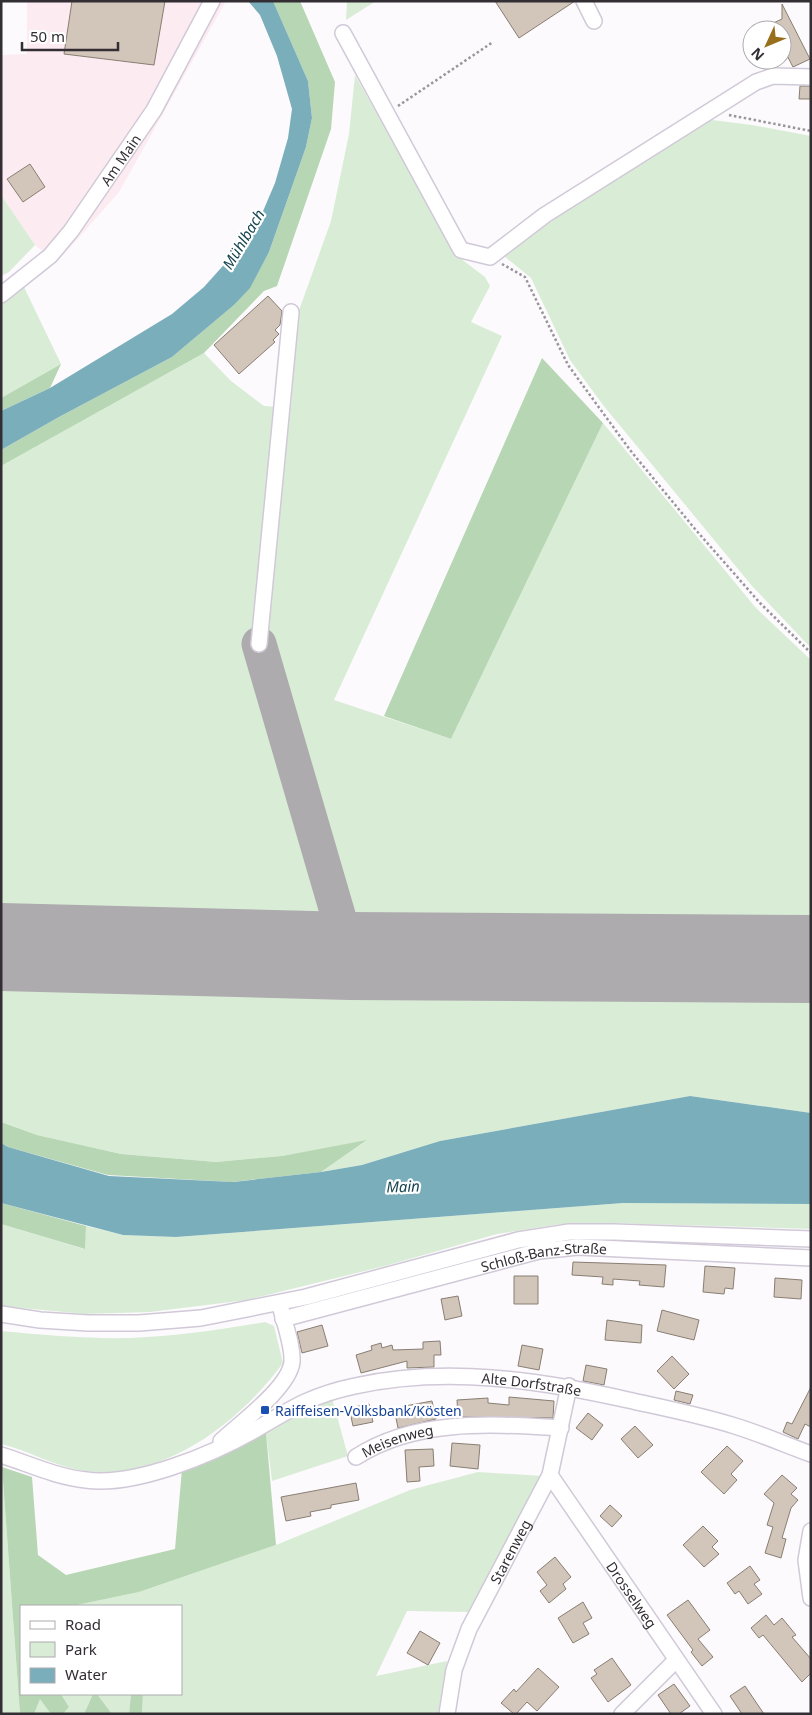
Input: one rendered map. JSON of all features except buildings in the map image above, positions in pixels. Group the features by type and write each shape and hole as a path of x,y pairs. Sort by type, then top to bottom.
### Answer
{"street":[{"name":"Am Main","path":"1,295 50,256 71,231 154,110 212,1"},
{"path":"584,1 594,21"},
{"path":"343,33 462,250 490,257 545,215 708,112 764,79 774,76 811,77"},
{"path":"259,644 291,312"},
{"path":"1,1314 50,1321 139,1323 201,1318 279,1303 496,1246 569,1232 811,1239"},
{"name":"Schloß-Banz-Straße","path":"284,1319 539,1251 578,1247 811,1258"},
{"path":"210,1451 260,1405 289,1373 292,1360 279,1303"},
{"name":"Alte Dorfstraße","path":"1,1455 68,1477 88,1481 119,1480 172,1466 210,1451 255,1430 294,1405 312,1398 356,1385 432,1377 486,1377 569,1386 736,1426 811,1454"},
{"name":"Starenweg","path":"447,1714 454,1670 469,1629 550,1475 569,1386"},
{"name":"Meisenweg","path":"356,1457 377,1443 395,1437 442,1429 471,1425 561,1428"},
{"name":"Drosselweg","path":"550,1475 714,1714"},
{"path":"811,1531 806,1560 811,1598"},
{"path":"622,1714 676,1660"}],"path":[{"path":"387,114 493,42"},
{"path":"708,112 811,131"},
{"path":"490,257 525,277 568,364 630,450 695,529 760,603 811,653"}],"shaded area":[{"path":"27,1 226,1 119,192 57,262 35,245 1,195 1,55 27,54"}],"green space":[{"path":"273,1 300,1 335,82 331,129 277,286 264,291 204,353 1,466 1,450 172,357 234,305 250,287 269,252 306,147 312,118 308,81"},
{"path":"347,1 376,1 346,20"},
{"path":"355,75 456,255 485,277 490,286 471,322 502,336 334,700 451,739 603,423 756,608 811,660 811,1113 690,1096 440,1141 362,1165 321,1172 366,1141 282,1156 216,1162 121,1154 37,1135 1,1122 1,466 204,353 231,381 264,406 291,408 297,316 331,221 349,134"},
{"path":"712,120 811,136 811,648 752,586 603,405 570,360 531,278 504,256 570,208"},
{"path":"1,195 35,245 9,272 1,276"},
{"path":"23,285 61,364 1,398 1,301"},
{"path":"542,358 603,423 451,739 384,716"},
{"path":"61,364 50,388 1,411 1,398"},
{"path":"1,1122 37,1135 121,1154 216,1162 282,1156 367,1140 321,1172 232,1182 108,1175 8,1147 1,1143"},
{"path":"1,1203 86,1226 85,1249 1,1224"},
{"path":"623,1203 811,1204 811,1229 609,1223 560,1224 497,1234 385,1266 247,1300 150,1312 85,1314 1,1306 1,1224 84,1249 86,1226 123,1235 176,1237"},
{"path":"265,1322 274,1326 283,1363 265,1386 244,1407 197,1443 170,1457 143,1466 114,1471 85,1471 63,1466 1,1444 1,1331 82,1337 131,1338 165,1336"},
{"path":"332,1398 348,1456 272,1481 266,1433 297,1414"},
{"path":"266,1433 276,1545 139,1592 77,1605 20,1605 20,1695 62,1695 69,1707 63,1714 51,1714 40,1699 34,1714 20,1714 2,1467 32,1477 38,1555 66,1575 175,1549 182,1469"},
{"path":"2,1467 20,1714 1,1714"},
{"path":"478,1472 543,1476 468,1612 407,1611 376,1676 447,1661 438,1714 142,1714 143,1695 182,1695 182,1605 77,1605 139,1592 276,1545 410,1490"},
{"path":"62,1695 93,1695 84,1714 63,1714 69,1707"},
{"path":"93,1695 98,1695 112,1714 84,1714"},
{"path":"98,1695 131,1695 129,1714 112,1714"},
{"path":"131,1695 143,1695 142,1714 129,1714"},
{"path":"40,1698 51,1714 34,1714"}],"water":[{"path":"248,1 273,1 308,81 312,118 306,147 269,252 250,288 234,305 172,357 1,450 1,411 50,388 172,314 204,287 255,230 275,183 288,138 292,109 277,56 260,15"},
{"name":"Main","path":"690,1096 811,1113 811,1204 623,1203 176,1237 123,1235 1,1203 1,1143 8,1147 109,1176 233,1182 321,1172 362,1165 440,1141"}],"taxiway":[{"path":"259,644 350,956"}],"runway":[{"path":"1,947 350,956 811,959"}],"place":[{"name":"Raiffeisen-Volksbank/Kösten","path":"265,1410"}],"water label":[{"name":"Mühlbach","path":"243,239"}]}
